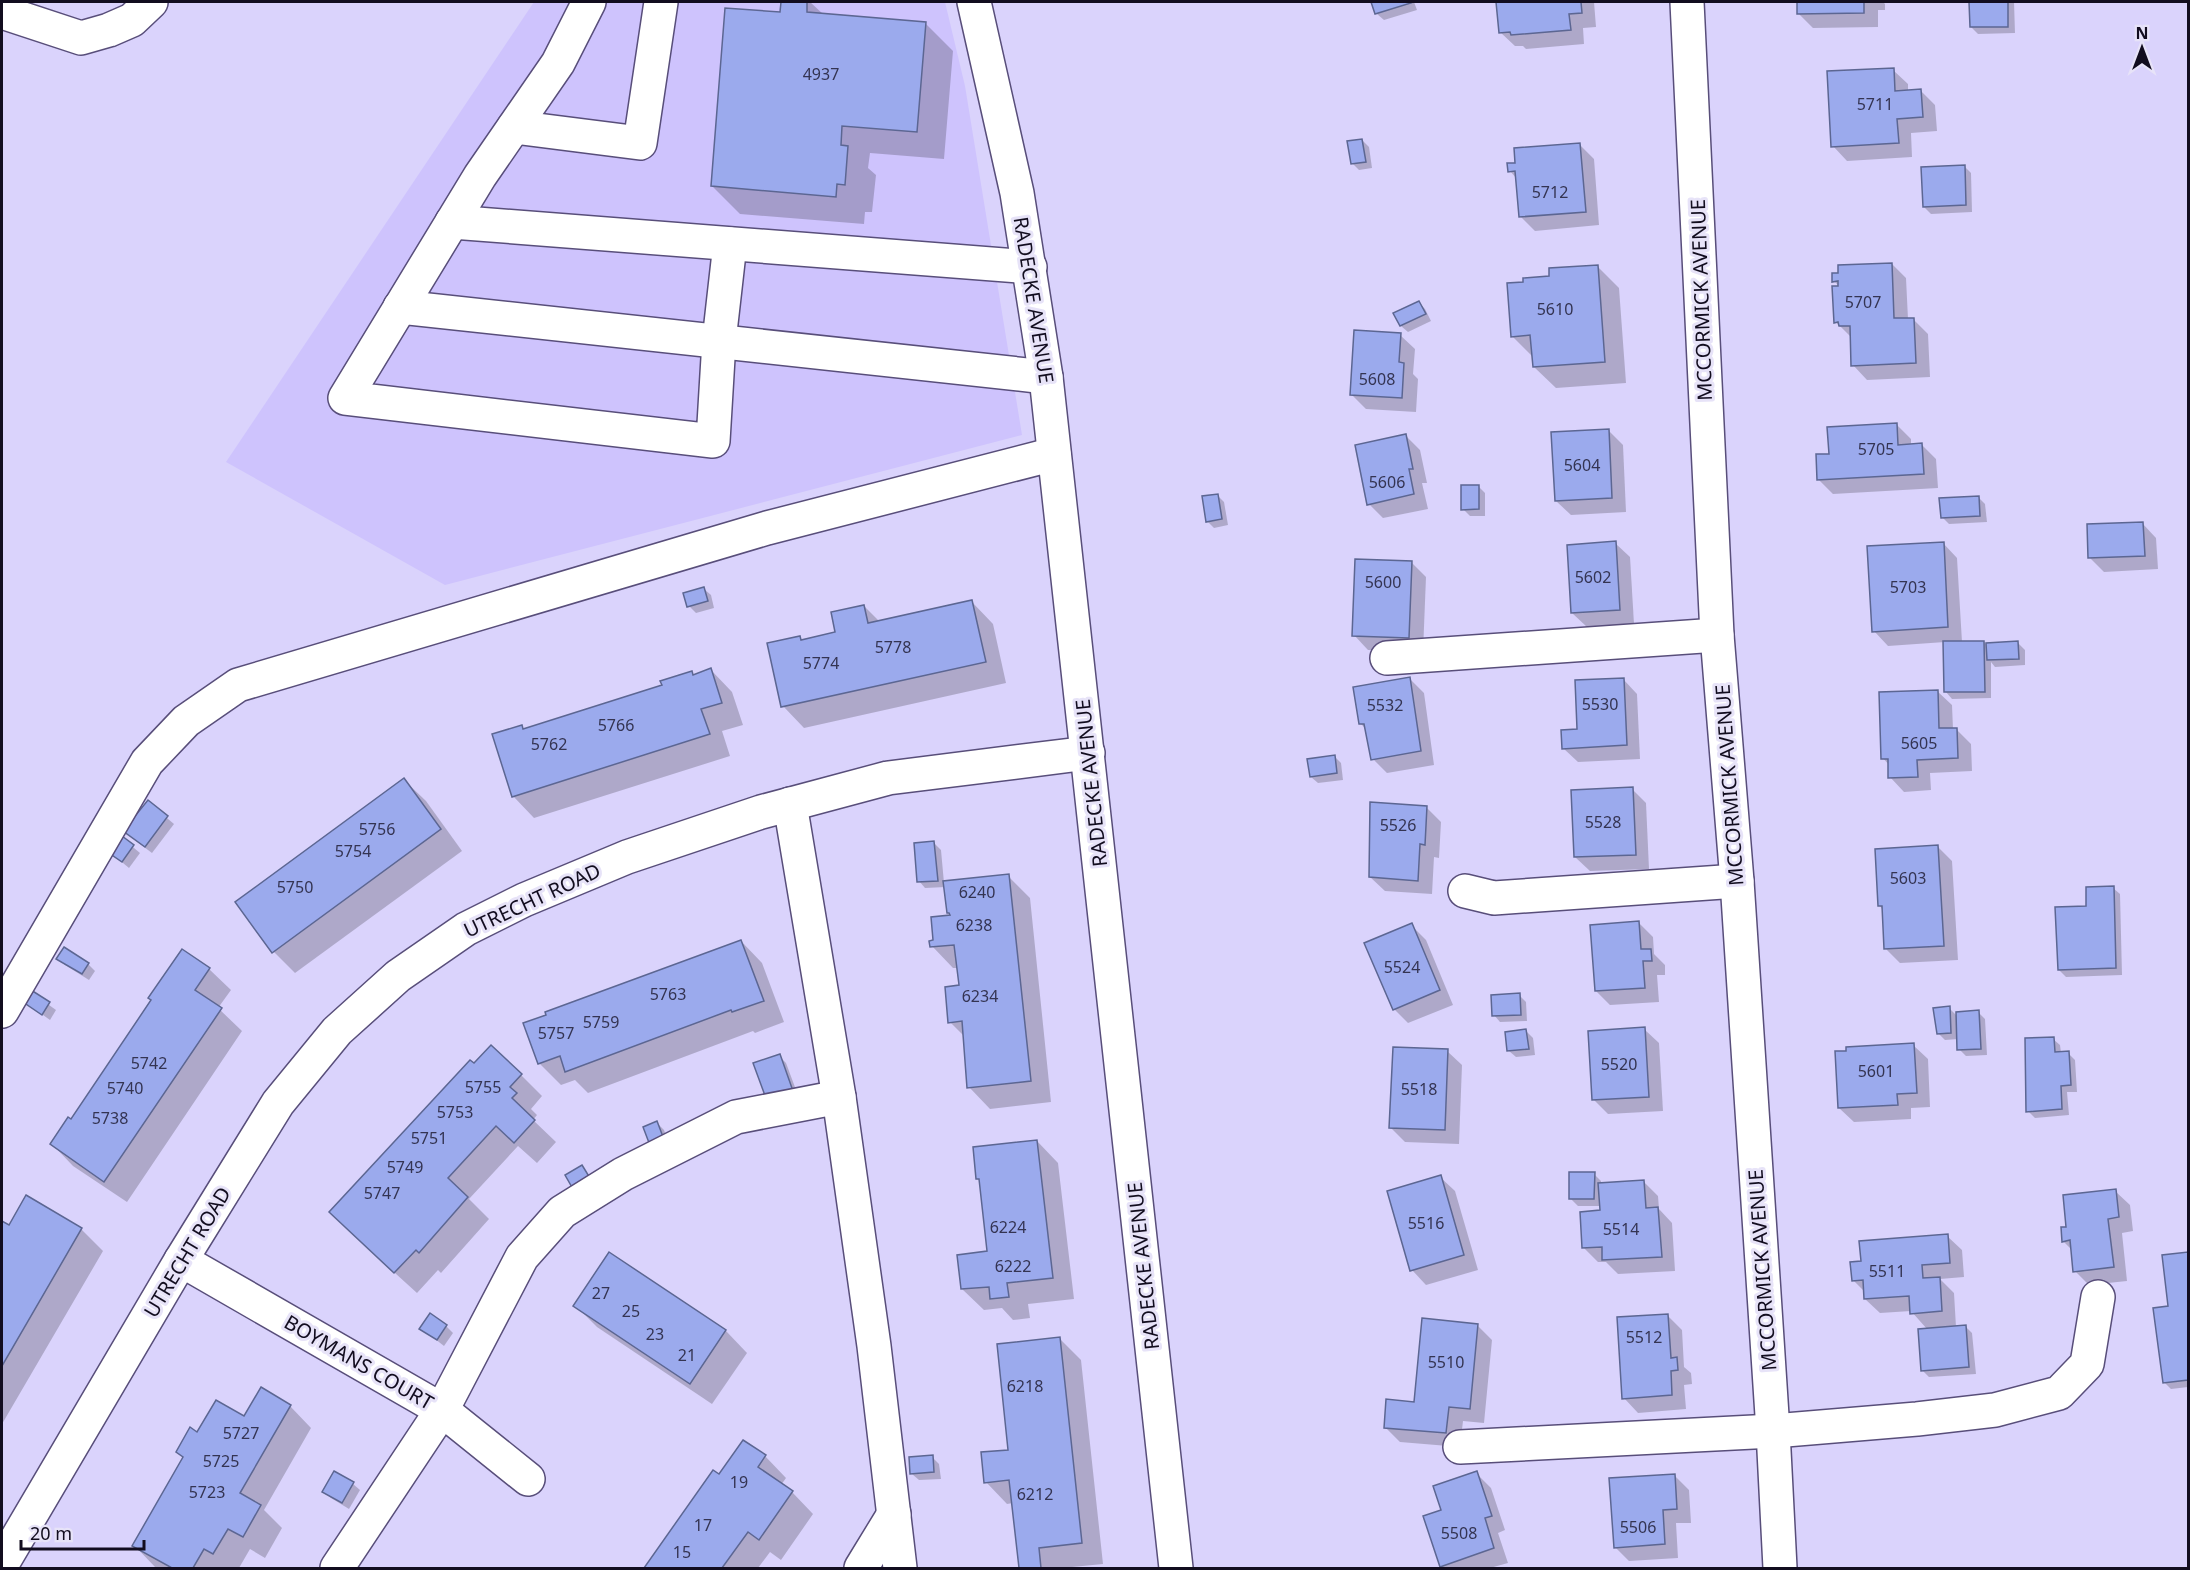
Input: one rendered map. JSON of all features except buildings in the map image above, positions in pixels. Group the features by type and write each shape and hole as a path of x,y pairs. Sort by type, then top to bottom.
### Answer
{"street":[{"path":"2,12 81,38 132,20 151,2"},
{"path":"590,2 558,63 480,176 345,398 713,441 719,341 730,244"},
{"path":"514,127 640,143 661,2"},
{"name":"RADECKE AVENUE","path":"974,2 1017,193 1046,377 1176,1569"},
{"name":"MCCORMICK AVENUE","path":"1686,2 1717,635 1737,881 1780,1569"},
{"path":"452,222 1030,267"},
{"path":"400,307 1046,377"},
{"path":"2,1011 147,762 186,721 238,685 767,528 1054,454"},
{"path":"1387,658 1717,635"},
{"name":"UTRECHT ROAD","path":"2,1563 180,1260 278,1103 337,1031 398,976 466,929 524,900 627,857 790,804 888,778 1088,753"},
{"path":"790,804 839,1098 874,1346 900,1569"},
{"path":"1465,891 1494,898 1737,881"},
{"path":"337,1569 442,1410 522,1257 562,1212 623,1174 736,1117 839,1098"},
{"name":"BOYMANS COURT","path":"180,1260 442,1410 528,1479"},
{"path":"1460,1447 1773,1431 1995,1410 2059,1393 2087,1364 2098,1297"},
{"path":"861,1569 894,1514"}],"shaded area":[{"path":"534,2 945,2 965,86 1022,435 445,585 226,462"}]}
